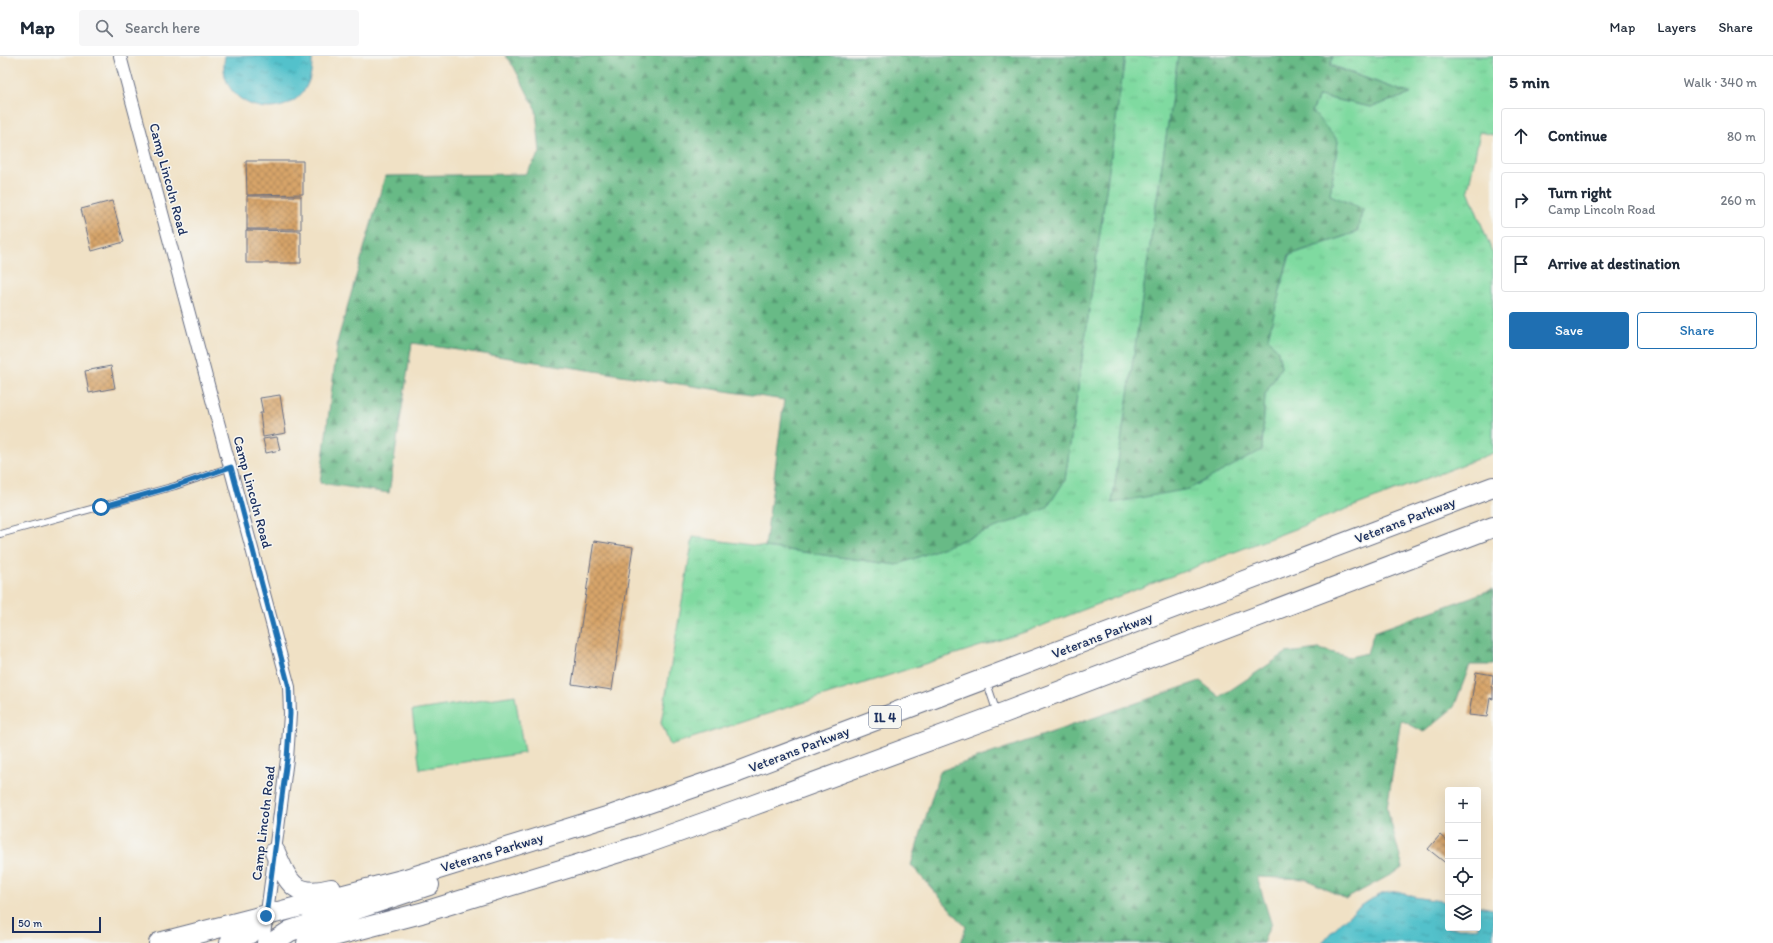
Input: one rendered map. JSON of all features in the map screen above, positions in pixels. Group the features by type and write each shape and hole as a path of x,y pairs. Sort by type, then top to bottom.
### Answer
{"highway":[{"name":"Veterans Parkway","path":"159,943 406,879 613,815 738,772 1493,487"},
{"path":"307,943 421,913 642,845 998,715 1490,528"},
{"path":"272,943 290,931 524,852 542,837"},
{"path":"275,852 284,874 292,886 299,891 314,893 472,849 495,851"},
{"path":"230,943 247,936 266,916"}],"street":[{"name":"Camp Lincoln Road","path":"120,56 289,687 290,714 287,759 263,943"}],"lane":[{"path":"0,534 175,486 231,467"},
{"path":"986,679 998,715"}],"green space":[{"path":"505,56 1125,56 1065,480 1047,508 897,565 765,547 784,400 412,343 389,493 320,483 338,339 385,176 525,174 540,153 536,110 514,67"},
{"path":"1125,56 1178,56 1112,503 1262,450 1265,394 1281,367 1278,351 1267,338 1290,255 1357,232 1363,209 1330,195 1338,141 1312,112 1319,96 1371,107 1410,94 1330,65 1333,56 1493,56 1493,135 1480,132 1468,190 1493,254 1493,453 1028,631 670,745 661,723 693,537 897,565 1047,507 1065,480"},
{"path":"1178,56 1333,56 1330,66 1411,94 1371,107 1319,96 1312,111 1338,141 1330,195 1363,209 1357,232 1289,255 1268,338 1278,351 1281,367 1265,394 1262,450 1189,489 1112,503"},
{"path":"1493,589 1493,665 1470,665 1454,707 1424,732 1401,720 1387,808 1403,868 1346,899 1306,879 1257,877 1271,923 1263,943 961,943 966,927 911,865 940,771 1200,681 1220,697 1286,653 1319,649 1350,657 1367,653 1374,632"},
{"path":"515,695 524,753 420,769 412,711"}],"water":[{"path":"225,56 312,56 309,81 298,97 283,106 265,108 248,103 234,93 225,77"},
{"path":"1398,891 1414,897 1445,902 1445,931 1481,931 1481,907 1493,909 1493,943 1322,943 1341,922 1366,903 1388,892"}],"building":[{"path":"246,161 303,161 303,194 247,195"},
{"path":"247,196 301,196 301,229 247,229"},
{"path":"112,201 124,242 92,251 81,209"},
{"path":"246,230 301,231 301,263 246,263"},
{"path":"111,366 115,388 89,393 85,371"},
{"path":"280,395 286,433 263,437 260,413 263,413 260,398"},
{"path":"277,437 280,450 266,453 263,439"},
{"path":"594,541 633,547 612,690 572,684"},
{"path":"1476,672 1493,675 1493,699 1490,698 1487,717 1469,715"},
{"path":"1440,835 1445,839 1445,863 1428,849"}],"route":[{"path":"101,507 175,486 231,467 289,687 290,714 287,759 266,916"}]}
